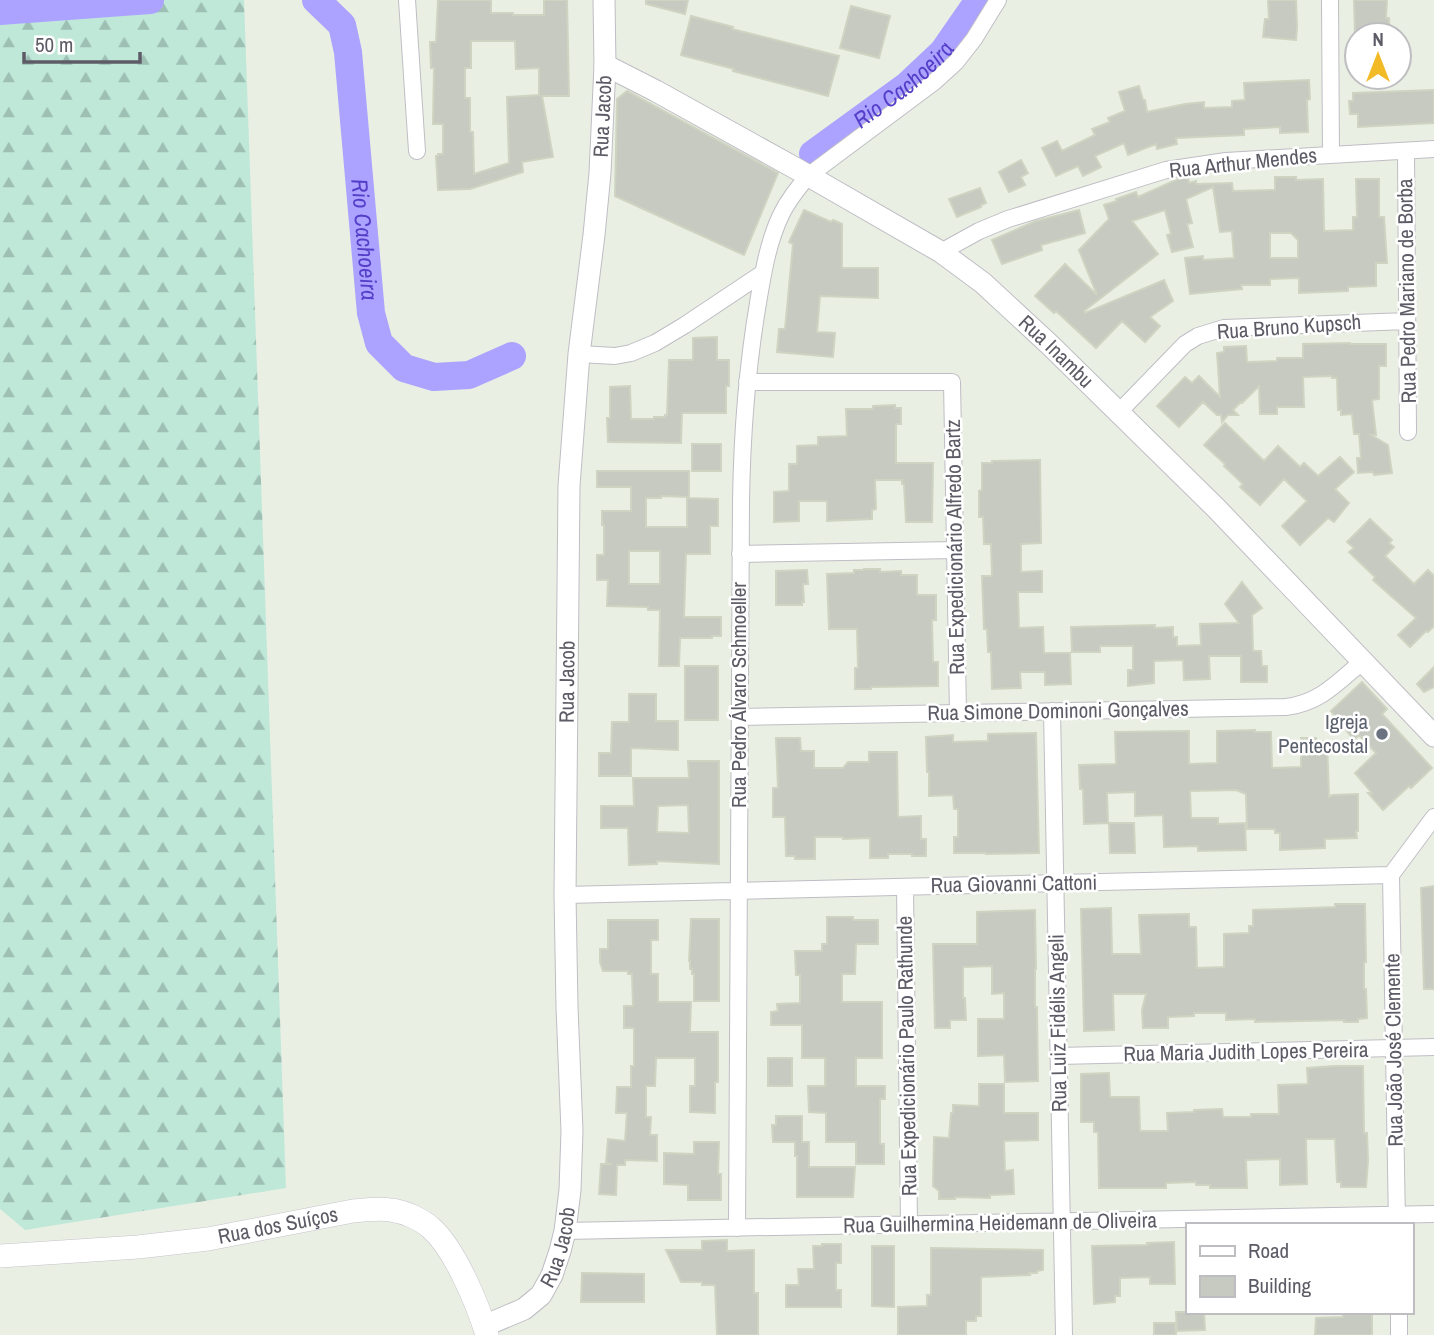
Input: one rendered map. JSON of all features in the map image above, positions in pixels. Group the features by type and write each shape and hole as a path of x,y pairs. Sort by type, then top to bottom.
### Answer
{"main road":[{"name":"Rua dos Suíços","path":"0,1256 138,1247 208,1239 353,1211 392,1210 422,1221 443,1241 456,1262 485,1330"}],"street":[{"path":"407,0 417,151"},
{"name":"Rua Jacob","path":"485,1330 524,1309 541,1295 552,1275 565,1231 570,1190 572,1131 565,895 569,486 579,354 600,173 605,65 604,0"},
{"name":"Rua Pedro Álvaro Schmoeller","path":"737,1228 742,461 747,382 763,273 781,215 795,191 808,176 948,69 974,39 998,0"},
{"path":"1330,0 1331,155"},
{"name":"Rua Inambu","path":"605,65 941,252 983,282 1216,508 1434,736"},
{"name":"Rua Arthur Mendes","path":"941,252 979,230 1008,219 1166,170 1226,161 1434,149"},
{"name":"Rua Pedro Mariano de Borba","path":"1406,151 1408,432"},
{"path":"579,354 615,356 655,343 763,273"},
{"name":"Rua Bruno Kupsch","path":"1119,412 1185,344 1212,331 1224,328 1407,321"},
{"name":"Rua Expedicionário Alfredo Bartz","path":"747,382 952,382 958,713"},
{"path":"740,554 955,550"},
{"name":"Rua Simone Dominoni Gonçalves","path":"739,717 1297,706 1322,695 1363,661"},
{"name":"Rua Luiz Fidélis Angeli","path":"1052,711 1064,1335"},
{"path":"1391,875 1434,817"},
{"name":"Rua Giovanni Cattoni","path":"565,895 1391,875"},
{"name":"Rua João José Clemente","path":"1391,875 1397,1220"},
{"name":"Rua Expedicionário Paulo Rathunde","path":"905,887 909,1225"},
{"name":"Rua Maria Judith Lopes Pereira","path":"1058,1056 1434,1047"},
{"name":"Rua Guilhermina Heidemann de Oliveira","path":"565,1231 1061,1222 1397,1220 1434,1214"},
{"path":"1399,1314 1399,1335"}],"green space":[{"path":"0,0 244,0 286,1188 25,1230 0,1209"}],"building":[{"path":"438,0 491,0 491,13 544,15 544,0 567,0 569,96 542,96 553,157 522,162 523,172 470,189 438,190 436,156 443,154 443,124 433,124 434,68 431,68 430,42 436,42","holes":["471,41 515,41 516,69 539,68 539,95 507,97 509,163 474,174 470,98 465,98 465,68 471,68"]},
{"path":"646,0 688,0 685,14 646,4"},
{"path":"1268,0 1296,0 1296,40 1263,37 1265,19 1269,19"},
{"path":"1354,0 1387,0 1386,18 1389,21 1355,21"},
{"path":"851,6 890,16 879,58 840,48"},
{"path":"691,16 839,56 828,96 681,55"},
{"path":"1309,80 1308,132 1280,133 1280,127 1244,129 1244,135 1176,138 1177,144 1157,149 1156,144 1128,155 1124,143 1095,156 1101,167 1083,176 1078,166 1056,176 1042,148 1057,141 1062,151 1095,135 1092,129 1110,122 1108,118 1125,111 1119,92 1139,86 1147,112 1204,102 1204,108 1232,107 1232,101 1245,100 1244,83"},
{"path":"1434,90 1434,123 1358,127 1358,114 1350,114 1349,101 1353,101 1353,93"},
{"path":"627,91 778,173 744,255 615,196 617,99"},
{"path":"1021,160 1028,173 1021,177 1025,185 1009,192 999,172"},
{"path":"1188,177 1189,183 1196,181 1196,184 1232,183 1233,191 1275,190 1275,177 1296,177 1296,180 1323,179 1324,231 1353,230 1353,217 1357,217 1356,179 1379,179 1379,217 1384,217 1387,263 1376,263 1376,286 1348,287 1348,291 1299,293 1299,278 1270,279 1270,285 1241,285 1242,289 1190,294 1185,258 1234,258 1232,231 1220,232 1213,187 1186,199 1192,223 1187,224 1193,247 1172,252 1167,235 1171,234 1165,210 1132,221 1158,254 1084,311 1085,313 1164,280 1173,301 1150,317 1160,326 1145,342 1122,321 1096,348 1056,311 1054,313 1035,296 1065,264 1097,295 1079,250 1109,219 1104,205 1136,192 1138,197","holes":["1270,233 1291,233 1298,240 1298,258 1270,258"]},
{"path":"980,188 986,203 957,217 949,199"},
{"path":"804,210 842,224 842,268 878,268 878,298 820,296 817,332 835,333 833,357 777,352 779,329 785,329 793,244 789,242"},
{"path":"1079,210 1085,233 1041,245 1042,250 1002,264 992,240 1036,221"},
{"path":"717,337 717,360 729,360 726,413 682,413 681,443 608,442 610,387 630,386 631,419 665,417 669,360 693,360 693,338"},
{"path":"1303,344 1386,344 1386,366 1379,366 1379,399 1372,400 1376,435 1371,435 1388,445 1392,473 1358,473 1357,458 1361,458 1359,434 1354,434 1352,414 1341,415 1341,410 1338,410 1337,378 1332,376 1303,377 1304,407 1277,407 1277,414 1260,414 1259,386 1233,410 1238,415 1228,415 1222,422 1221,415 1217,415 1203,402 1179,427 1157,406 1185,377 1192,383 1199,376 1220,397 1217,353 1224,352 1224,347 1246,346 1247,362 1303,358"},
{"path":"895,405 895,408 901,408 901,424 896,424 896,463 933,463 932,522 906,522 902,480 875,480 876,509 872,510 872,519 827,521 827,501 799,501 799,521 774,522 774,492 789,491 789,464 797,464 797,446 818,445 818,437 847,436 846,409 873,409 873,406"},
{"path":"1225,423 1264,461 1278,446 1300,467 1304,463 1318,476 1340,457 1354,472 1335,489 1349,503 1334,522 1328,518 1300,545 1282,526 1307,501 1284,479 1260,505 1240,487 1243,484 1225,464 1204,445"},
{"path":"692,444 721,444 721,471 692,471"},
{"path":"1040,460 1041,543 1021,544 1021,572 1042,571 1042,592 1018,592 1019,628 1043,627 1044,653 1070,653 1071,684 1045,685 1045,672 1020,672 1021,688 992,689 991,652 988,652 987,629 984,629 982,576 992,576 991,544 984,544 983,517 979,517 982,463"},
{"path":"597,471 689,471 689,497 646,498 646,527 687,527 687,498 718,499 718,526 710,526 710,554 686,554 684,617 721,617 721,636 680,638 679,666 659,666 660,610 607,606 608,580 597,580 597,555 604,555 602,511 631,511 631,487 597,487","holes":["629,551 660,551 660,584 629,584"]},
{"path":"1370,519 1392,540 1389,543 1394,547 1385,556 1414,584 1428,570 1434,576 1434,626 1410,647 1398,635 1416,618 1373,580 1375,577 1349,552 1354,548 1347,542"},
{"path":"880,569 880,572 901,571 901,575 917,575 917,595 936,595 936,620 932,620 933,662 938,662 938,686 855,689 855,668 858,668 857,629 829,629 827,574 854,573 854,570"},
{"path":"807,570 808,584 803,584 802,605 776,605 776,571"},
{"path":"1242,582 1262,608 1252,615 1253,651 1261,651 1262,666 1267,666 1267,682 1241,682 1241,656 1209,656 1210,679 1184,680 1183,660 1154,661 1154,683 1128,686 1128,670 1133,670 1133,646 1100,646 1100,652 1072,652 1071,627 1173,627 1177,646 1201,645 1200,624 1239,623 1225,604"},
{"path":"685,666 718,666 718,720 685,720"},
{"path":"1434,667 1434,687 1424,692 1417,684"},
{"path":"1362,682 1387,709 1382,714 1432,768 1383,810 1355,773 1376,753 1359,735 1354,740 1331,711"},
{"path":"629,694 656,694 656,721 678,721 678,750 631,748 631,776 599,776 599,753 611,753 612,722 629,722"},
{"path":"1189,731 1189,764 1217,763 1217,731 1271,732 1272,768 1301,767 1301,738 1316,738 1317,742 1327,741 1329,797 1358,794 1357,838 1325,839 1325,848 1280,850 1280,833 1275,833 1275,829 1247,829 1246,794 1236,790 1190,791 1191,818 1218,818 1218,824 1245,823 1246,850 1198,851 1198,846 1164,847 1163,815 1135,816 1135,792 1107,793 1108,823 1084,824 1079,765 1116,764 1115,732"},
{"path":"1036,733 1039,853 954,853 954,837 958,837 958,809 954,809 953,795 929,796 926,737 953,735 953,742 988,741 988,734"},
{"path":"776,738 800,738 801,751 814,751 814,768 843,768 848,762 869,762 869,752 897,752 898,817 921,816 921,839 926,839 926,856 888,854 888,858 870,858 870,838 815,837 815,859 786,856 785,817 773,817 773,788 778,788"},
{"path":"688,761 719,761 719,864 657,861 657,864 629,865 628,828 601,828 601,806 634,806 633,778 689,778","holes":["688,805 689,833 657,832 658,806"]},
{"path":"1109,823 1134,823 1135,853 1110,853"},
{"path":"1434,886 1434,989 1424,989 1421,888"},
{"path":"1335,904 1365,904 1364,989 1367,1018 1358,1019 1358,1022 1255,1022 1255,1019 1226,1020 1226,1013 1194,1013 1194,1016 1168,1017 1168,1028 1143,1028 1142,1010 1146,994 1113,994 1114,1030 1084,1031 1081,909 1111,908 1112,954 1141,954 1139,915 1189,914 1189,927 1196,927 1197,968 1224,967 1224,934 1249,933 1249,926 1253,926 1253,910 1335,907"},
{"path":"1035,910 1038,1081 1005,1082 1004,1055 978,1056 978,1019 1004,1019 1004,993 992,994 992,966 963,967 966,1020 950,1020 950,1028 935,1028 933,944 977,944 977,912"},
{"path":"827,917 878,920 878,944 856,944 855,974 842,974 842,1002 882,1002 882,1058 856,1058 856,1086 885,1086 885,1099 880,1099 880,1144 884,1144 884,1164 856,1164 856,1142 826,1142 826,1113 809,1112 808,1086 825,1086 825,1058 802,1058 802,1025 771,1025 771,1012 778,1011 777,1004 800,1003 800,975 796,975 795,951 822,951 822,944 827,944"},
{"path":"691,919 719,919 719,1001 694,1001 694,974 689,961"},
{"path":"608,920 658,920 658,940 651,940 651,974 658,974 658,1002 691,1002 690,1032 718,1032 715,1113 690,1112 690,1086 695,1086 695,1058 656,1058 655,1086 646,1086 646,1117 651,1117 650,1135 657,1135 657,1161 625,1160 625,1165 617,1165 616,1195 599,1194 601,1164 612,1164 606,1163 608,1139 625,1141 627,1113 616,1113 617,1087 631,1087 634,1028 624,1028 624,1006 633,1006 632,974 628,974 628,971 603,971 600,962 600,949 608,949"},
{"path":"768,1058 792,1058 792,1086 768,1086"},
{"path":"1363,1066 1364,1133 1367,1133 1368,1161 1366,1187 1341,1187 1341,1182 1337,1182 1335,1139 1306,1139 1307,1184 1280,1185 1280,1159 1246,1160 1247,1188 1210,1188 1210,1185 1196,1185 1196,1182 1166,1183 1166,1188 1099,1188 1098,1132 1094,1132 1094,1122 1081,1122 1081,1074 1109,1073 1110,1097 1139,1097 1140,1131 1168,1131 1167,1113 1222,1109 1223,1117 1279,1114 1278,1085 1308,1084 1307,1068"},
{"path":"979,1084 1004,1084 1004,1113 1038,1113 1038,1140 1004,1141 1005,1171 1013,1170 1014,1194 990,1195 990,1198 939,1199 939,1191 933,1186 934,1137 949,1138 953,1105 979,1106"},
{"path":"776,1116 802,1116 802,1142 809,1142 809,1167 855,1167 853,1197 797,1197 795,1142 773,1142 772,1125 776,1125"},
{"path":"694,1142 719,1142 718,1174 721,1174 721,1200 688,1200 688,1185 664,1184 664,1153 694,1154"},
{"path":"727,1240 727,1251 754,1250 758,1335 717,1335 715,1285 681,1282 666,1250 702,1250 702,1241"},
{"path":"1174,1242 1175,1284 1150,1284 1150,1277 1120,1278 1120,1296 1115,1296 1115,1302 1094,1304 1092,1246"},
{"path":"841,1244 841,1263 836,1263 836,1290 841,1290 841,1307 786,1307 786,1285 799,1285 798,1269 814,1269 813,1246"},
{"path":"872,1246 894,1246 894,1307 872,1306"},
{"path":"931,1248 1043,1250 1043,1270 1029,1273 1030,1275 981,1277 981,1316 976,1316 976,1321 966,1321 966,1335 898,1335 898,1307 927,1306 927,1295 931,1295"},
{"path":"582,1273 644,1274 644,1302 581,1302"},
{"path":"1176,1312 1204,1314 1205,1330 1177,1331"},
{"path":"1343,1314 1372,1314 1372,1335 1315,1335 1316,1318 1343,1317"},
{"path":"1154,1323 1175,1323 1176,1335 1154,1335"}],"waterway":[{"name":"Rio Cachoeira","path":"0,11 150,0"},
{"name":"Rio Cachoeira","path":"316,0 342,25 348,52 371,313 379,343 404,368 434,377 469,375 512,356"},
{"name":"Rio Cachoeira","path":"813,154 908,85 943,52 979,0"}],"place":[{"name":"Igreja Pentecostal","path":"1382,734"}]}
